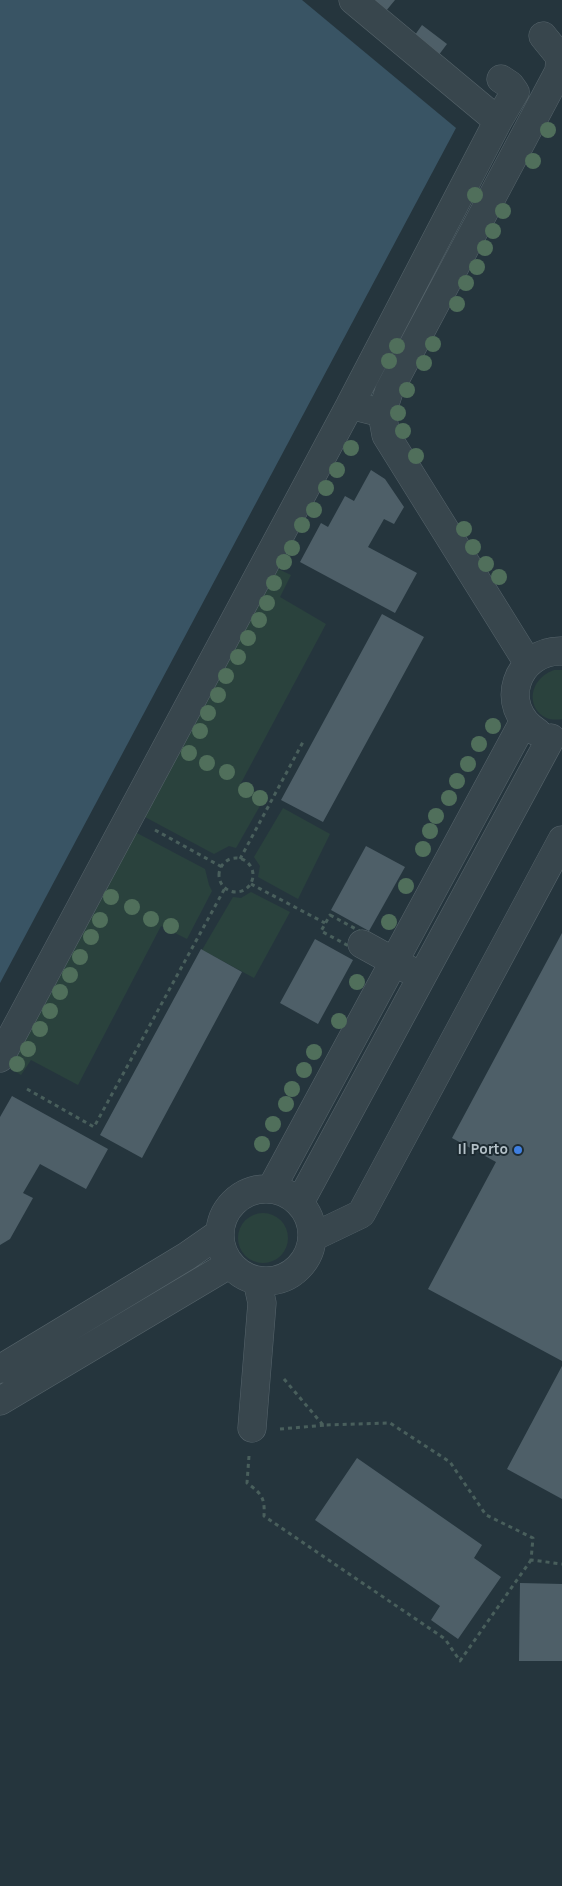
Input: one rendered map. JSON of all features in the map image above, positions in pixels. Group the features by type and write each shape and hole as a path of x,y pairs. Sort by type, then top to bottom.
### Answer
{"lane":[{"path":"353,0 498,121"},
{"path":"528,663 386,435 382,413 389,391 559,71 560,57 543,36"},
{"path":"0,1058 350,405 498,121 515,92 501,79"},
{"path":"350,405 382,413"},
{"path":"300,1202 557,738 541,735 524,721 518,712 515,692 517,681 528,663 540,655 553,651 562,651"},
{"path":"271,1189 524,721"},
{"path":"312,1237 361,1214 562,840"},
{"path":"362,944 423,977"},
{"path":"258,1189 271,1189 281,1191 300,1202 307,1212 311,1224 312,1237 309,1252 300,1266 288,1276 273,1280 257,1280 242,1274 230,1264 224,1255 220,1233 222,1221 236,1200 246,1193 258,1189"},
{"path":"0,1369 187,1256 220,1233"},
{"path":"0,1401 230,1264"},
{"path":"252,1428 262,1303 257,1280"}],"path":[{"path":"240,859 303,742"},
{"path":"130,816 222,867"},
{"path":"240,859 245,861 252,869 253,874 251,884 242,891 236,892 225,888 220,878 222,867 230,860 240,859"},
{"path":"251,884 325,922"},
{"path":"26,1089 94,1127 225,888"},
{"path":"258,1348 323,1425 327,1425"},
{"path":"390,1423 450,1462 486,1515 534,1538 532,1560 460,1661 445,1639 264,1516 265,1501 258,1490 247,1483 252,1428 290,1429 327,1425 390,1423"},
{"path":"532,1560 562,1564"}],"green space":[{"path":"276,568 291,575 280,597 326,624 241,783 265,797 236,848 229,846 214,854 145,817"},
{"path":"554,670 562,670 562,719 551,719 542,716 536,710 533,702 536,684 543,676"},
{"path":"283,808 330,834 298,899 258,877 260,866 254,857"},
{"path":"135,832 205,869 212,891 187,939 161,926 78,1085 31,1060 21,1075 6,1066"},
{"path":"251,892 290,912 254,978 202,950 233,897 241,898"},
{"path":"258,1213 268,1213 281,1220 288,1233 288,1243 281,1256 268,1263 258,1263 249,1259 242,1252 238,1243 238,1233 242,1224 249,1217"}],"water":[{"path":"0,0 302,0 456,128 0,983"}],"building":[{"path":"360,0 395,0 381,17"},
{"path":"422,25 447,44 435,60 410,42"},
{"path":"371,470 385,479 404,507 394,524 384,519 368,547 417,573 395,613 300,562 321,523 328,527 345,496 354,501"},
{"path":"382,614 424,637 323,822 281,800"},
{"path":"366,846 405,867 369,931 331,910"},
{"name":"Il Porto","path":"562,933 562,1361 428,1289 496,1162 452,1138"},
{"path":"315,939 353,960 318,1024 280,1003"},
{"path":"201,949 242,972 142,1158 100,1135"},
{"path":"12,1096 108,1149 86,1189 40,1164 23,1193 33,1198 10,1239 0,1245 0,1117"},
{"path":"562,1366 562,1499 507,1469"},
{"path":"357,1458 482,1545 474,1558 501,1577 458,1639 431,1620 440,1606 315,1520"},
{"path":"520,1583 562,1584 562,1661 519,1661"}],"place":[{"name":"Il Porto","path":"518,1150"}]}
